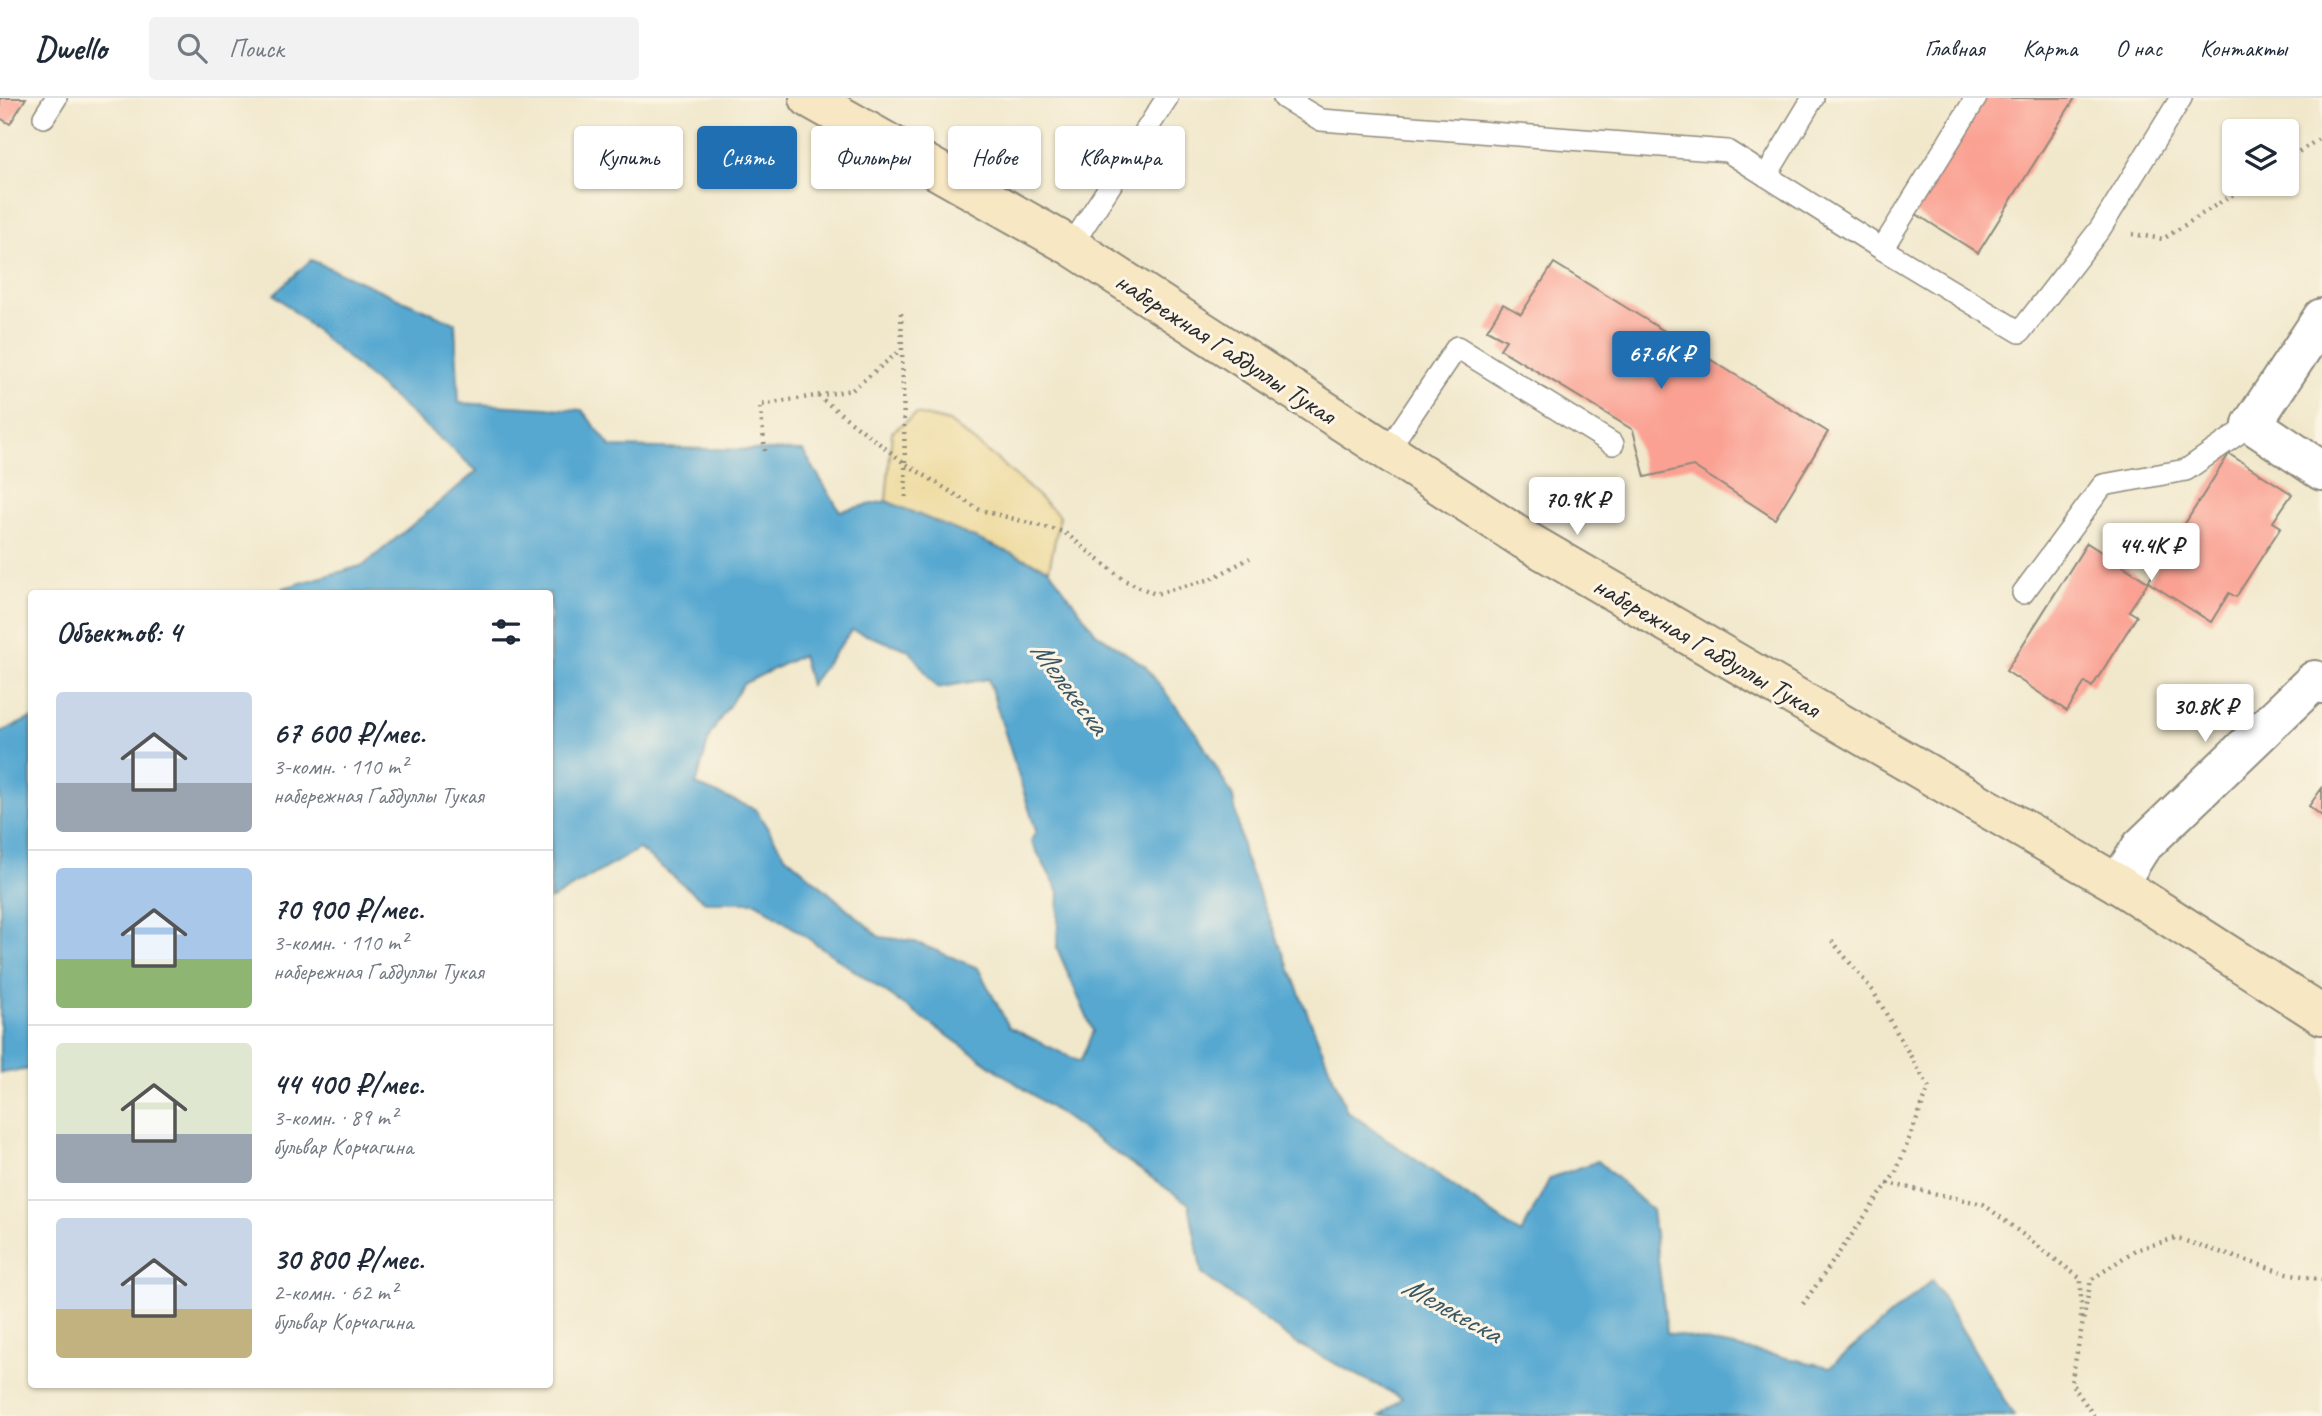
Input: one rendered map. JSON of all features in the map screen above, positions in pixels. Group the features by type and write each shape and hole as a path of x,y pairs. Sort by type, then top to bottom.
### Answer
{"main road":[{"name":"набережная Габдуллы Тукая","path":"809,98 1071,246 1523,540 2118,884 2322,1015"}],"street":[{"path":"2322,318 2252,424 2322,471"},
{"path":"2118,884 2141,847 2315,680 2322,684"}],"lane":[{"path":"44,117 56,98"},
{"path":"1071,246 1167,98"},
{"path":"1284,98 1321,120 1727,151 2020,332 2100,229 2182,98"},
{"path":"1766,176 1814,98"},
{"path":"1882,249 1976,98"},
{"path":"1387,451 1457,347 1613,444"},
{"path":"2023,593 2103,485 2186,470 2252,424"}],"path":[{"path":"2299,151 2322,137"},
{"path":"2100,229 2164,239 2230,196"},
{"path":"901,313 906,501"},
{"path":"765,451 760,405 852,390 901,350"},
{"path":"818,396 903,462 981,510 1064,532 1124,580 1155,594 1211,579 1250,558"},
{"path":"1803,1304 1896,1172 1929,1087 1872,991 1832,941"},
{"path":"1887,1184 1983,1204 2005,1220 2081,1279 2081,1332"},
{"path":"2094,1416 2071,1383 2091,1280 2135,1250 2176,1238 2283,1272 2322,1280"}],"sand":[{"path":"916,414 949,422 999,461 1060,516 1049,569 886,501 892,432"}],"water":[{"name":"Мелекеска","path":"311,260 455,323 459,403 582,410 611,447 803,451 840,511 886,501 1049,569 1096,633 1145,666 1197,734 1233,797 1244,856 1347,1111 1521,1234 1550,1178 1598,1161 1652,1210 1667,1333 1830,1367 1932,1280 2014,1416 1380,1416 1402,1398 1297,1344 1202,1274 1189,1204 756,902 705,902 639,849 553,898 553,590 281,590 364,565 477,471 274,294","holes":["852,630 909,650 937,688 988,679 1036,831 1031,841 1059,892 1057,948 1093,1031 1080,1062 1009,1027 978,968 913,941 880,937 785,855 755,809 696,785 710,735 743,684 802,655 810,685"]},
{"path":"28,719 28,1069 0,1073 0,733"}],"building":[{"path":"0,98 26,98 10,124 0,118"},
{"path":"1984,98 2075,98 1978,253 1913,212"},
{"path":"1554,263 1828,432 1775,519 1693,466 1645,477 1633,430 1500,349 1506,340 1487,330 1503,304 1521,314"},
{"path":"2229,454 2292,494 2273,522 2281,527 2236,597 2229,593 2211,622 2148,582"},
{"path":"2087,543 2148,582 2129,611 2137,616 2092,687 2085,682 2067,711 2006,671"},
{"path":"2322,788 2322,816 2309,806"}]}
